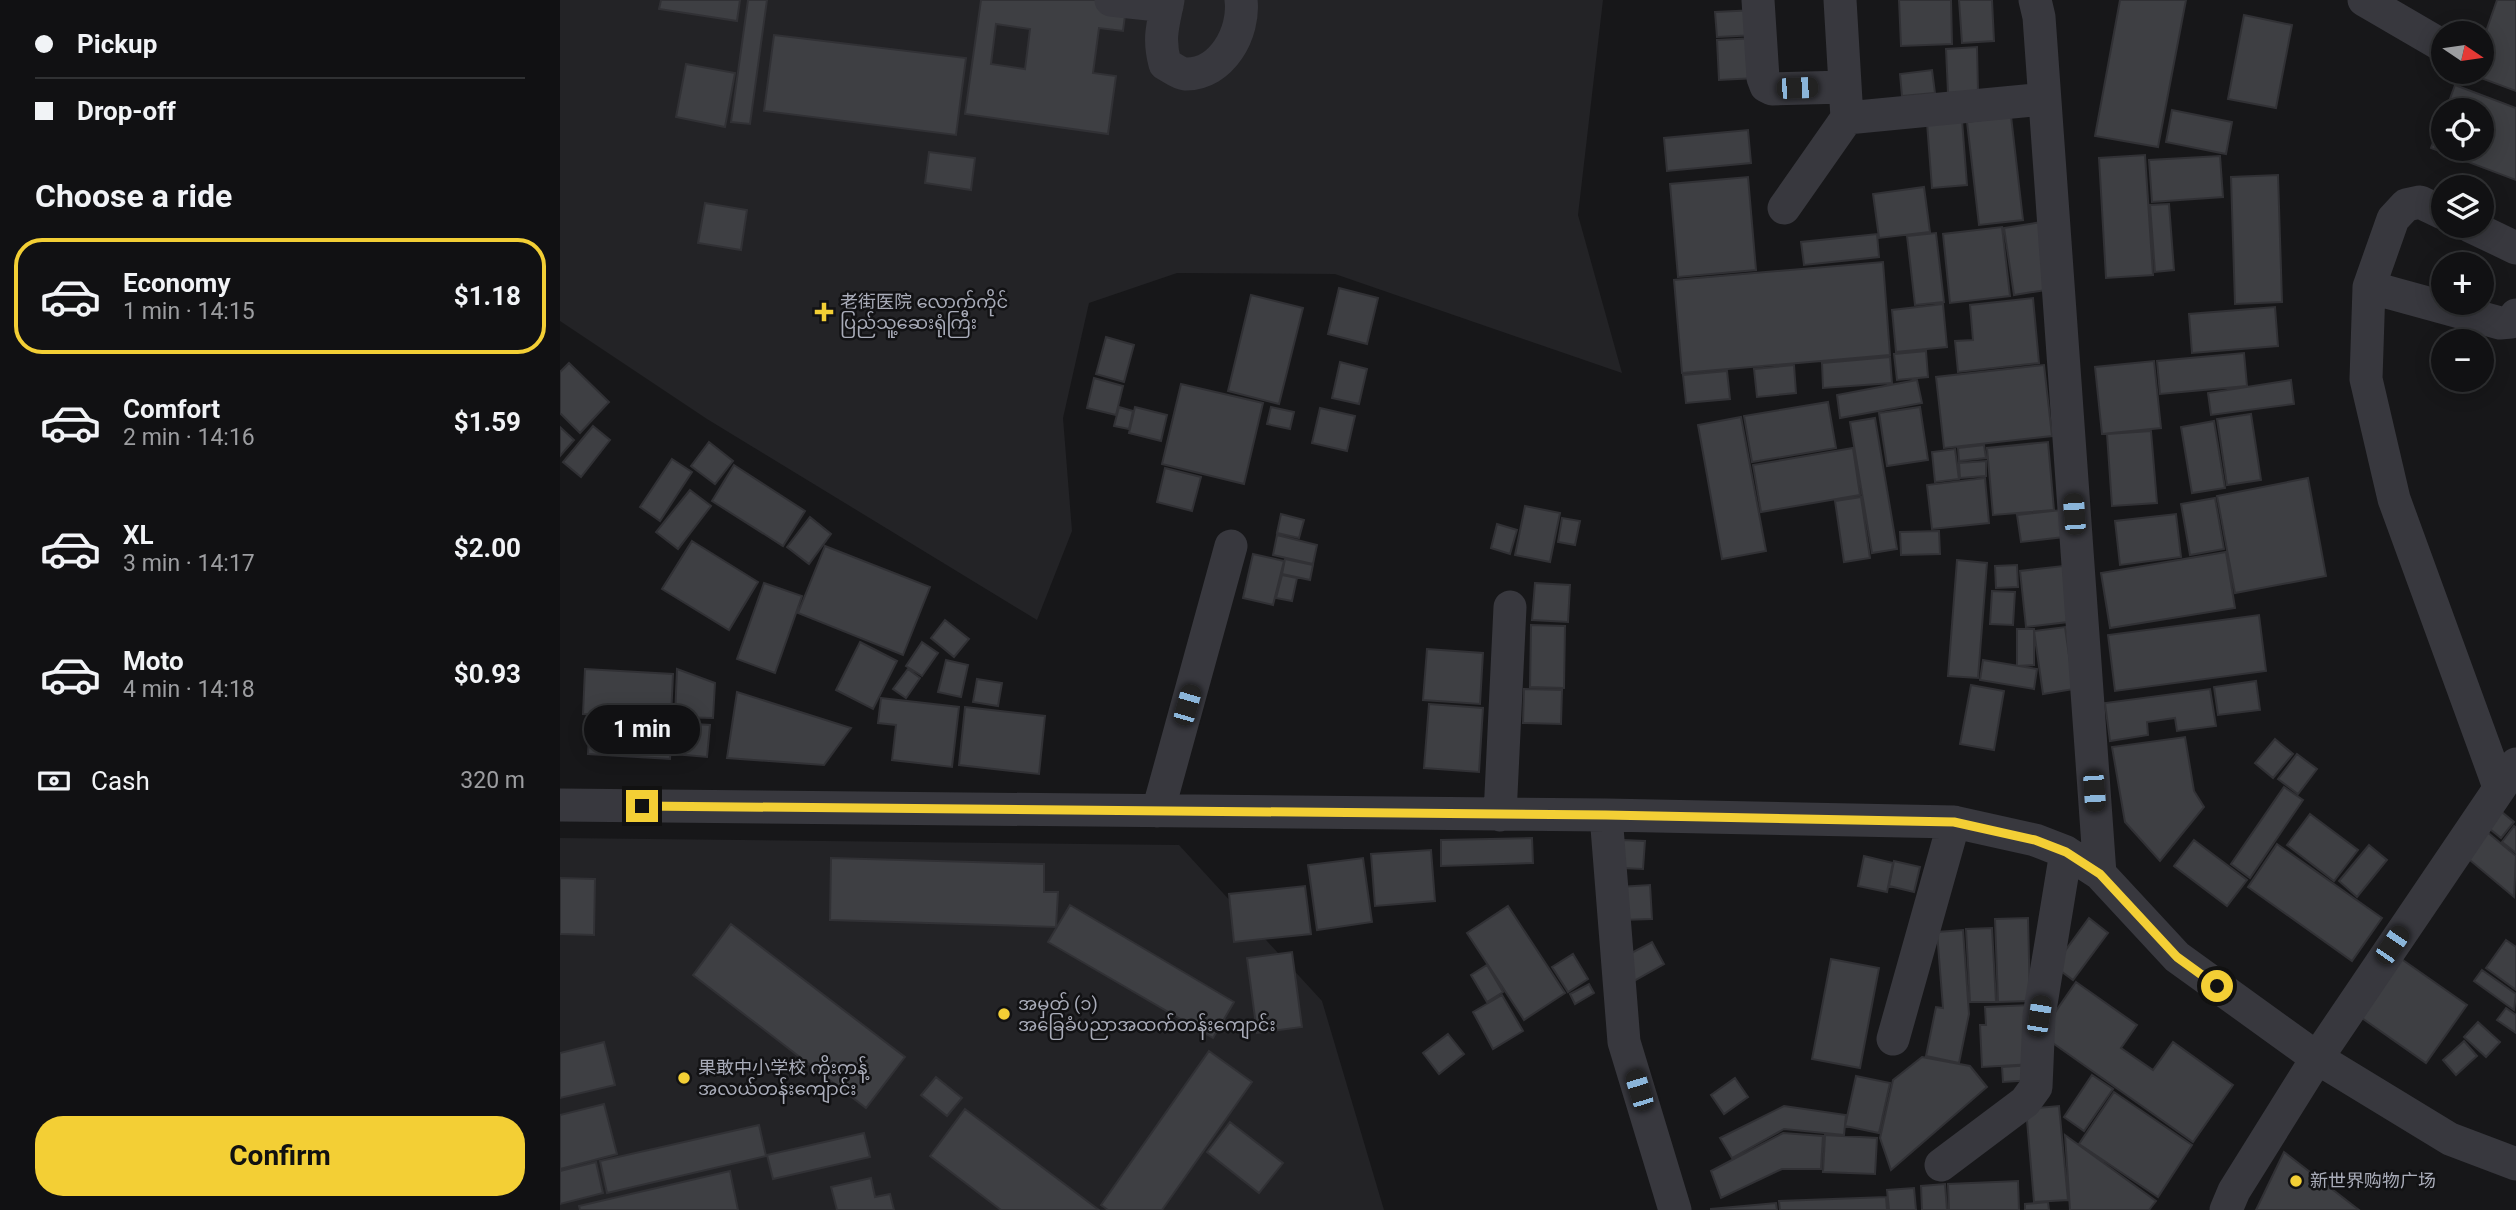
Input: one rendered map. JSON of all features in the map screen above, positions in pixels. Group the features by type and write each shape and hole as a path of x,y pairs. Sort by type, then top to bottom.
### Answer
{"street":[{"path":"1111,0 1168,3 1160,37 1162,51 1166,64 1183,74 1199,71 1227,52 1237,36 1241,0"},
{"path":"1758,0 1763,78 1766,86 1772,89 1846,102 2044,99"},
{"path":"1784,208 1846,102 1840,0"},
{"path":"2364,0 2431,39"},
{"path":"2040,6 2044,99 2100,874"},
{"path":"2226,1210 2234,1191 2317,1058 2507,776 2394,499 2366,379 2369,287 2393,219 2406,205 2420,202 2431,207"},
{"path":"2494,237 2516,248"},
{"path":"2369,287 2500,323 2511,322 2516,315"},
{"path":"1158,811 1231,546"},
{"path":"1500,815 1510,607"},
{"path":"560,805 1606,815 1954,822 2035,840 2066,852 2100,874 2177,957 2317,1058 2450,1139 2516,1164"},
{"path":"1606,815 1624,1042 1675,1210"},
{"path":"1893,1039 1954,822"},
{"path":"1941,1165 2025,1102 2036,1087 2039,1016 2066,852"}],"shaded area":[{"name":"老街医院 လောက်ကိုင် ပြည်သူ့ဆေးရုံကြီး","path":"560,0 1603,0 1578,215 1622,373 1335,274 1177,273 1089,303 1063,418 1072,531 1037,620 707,419 560,321"},
{"name":"အမှတ် (၁) အခြေခံပညာအထက်တန်းကျောင်း","path":"560,838 1179,845 1322,1001 1384,1210 560,1210"}],"building":[{"path":"661,0 740,0 737,21 659,9"},
{"path":"748,0 767,0 750,124 731,122"},
{"path":"981,0 1127,0 1123,31 1099,28 1093,73 1116,76 1108,134 965,114","holes":["996,24 1030,29 1025,69 991,64"]},
{"path":"1899,0 1951,0 1952,44 1901,46"},
{"path":"1959,0 1992,0 1994,41 1962,43"},
{"path":"2120,0 2186,0 2158,147 2095,136"},
{"path":"2497,0 2516,0 2516,91 2494,83 2494,21 2490,21"},
{"path":"1756,10 1757,35 1717,37 1715,12"},
{"path":"2244,15 2292,25 2276,108 2228,99"},
{"path":"774,35 966,58 956,135 764,111"},
{"path":"1756,38 1757,78 1719,80 1717,40"},
{"path":"1977,47 1978,92 1948,93 1946,49"},
{"path":"686,64 735,73 725,127 676,117"},
{"path":"1932,70 1935,93 1902,96 1900,74"},
{"path":"2455,85 2489,98 2450,98"},
{"path":"2494,100 2516,108 2516,180 2466,161 2494,161"},
{"path":"2172,110 2232,122 2226,154 2166,142"},
{"path":"2011,116 2023,220 1979,225 1967,122"},
{"path":"1962,120 1967,185 1932,188 1927,123"},
{"path":"1748,130 1751,163 1667,171 1664,138"},
{"path":"929,152 975,158 971,190 925,183"},
{"path":"2145,155 2153,275 2106,278 2099,158"},
{"path":"2220,156 2223,197 2152,202 2149,160"},
{"path":"2278,175 2282,302 2235,304 2231,177"},
{"path":"1748,177 1756,270 1678,277 1670,184"},
{"path":"1924,187 1930,232 1879,238 1873,194"},
{"path":"705,203 747,210 741,250 698,243"},
{"path":"2169,204 2174,270 2155,272 2150,205"},
{"path":"2042,222 2052,289 2014,295 2004,228"},
{"path":"2002,227 2010,296 1950,303 1943,234"},
{"path":"1936,233 1944,302 1915,305 1907,236"},
{"path":"1877,234 1879,257 1804,265 1801,242"},
{"path":"1883,262 1890,355 1682,373 1674,280"},
{"path":"1339,288 1378,298 1367,344 1328,334"},
{"path":"1251,295 1303,308 1279,404 1228,391"},
{"path":"2033,298 2039,363 1958,372 1955,341 1973,340 1970,305"},
{"path":"1943,304 1947,347 1896,352 1892,310"},
{"path":"2275,307 2278,346 2192,353 2189,314"},
{"path":"1106,337 1134,345 1124,382 1096,374"},
{"path":"1926,351 1928,377 1897,380 1894,354"},
{"path":"2244,353 2247,386 2160,394 2157,361"},
{"path":"1890,357 1892,383 1823,388 1822,363"},
{"path":"2154,361 2161,428 2102,434 2095,367"},
{"path":"1340,362 1367,369 1359,404 1332,398"},
{"path":"569,363 609,402 580,433 560,413 560,372"},
{"path":"1794,365 1796,393 1757,397 1754,369"},
{"path":"2044,365 2052,436 1944,448 1936,377"},
{"path":"1727,371 1730,399 1686,403 1683,375"},
{"path":"1094,378 1123,386 1116,415 1087,408"},
{"path":"1917,380 1922,403 1840,418 1837,395"},
{"path":"2291,380 2294,404 2211,415 2208,393"},
{"path":"1181,384 1263,403 1244,484 1162,464"},
{"path":"1828,402 1836,448 1752,462 1744,416"},
{"path":"1119,407 1133,411 1129,429 1114,426"},
{"path":"1135,407 1167,415 1161,441 1129,433"},
{"path":"1271,407 1294,412 1290,429 1267,424"},
{"path":"1920,407 1928,460 1887,466 1879,413"},
{"path":"1320,408 1355,416 1347,451 1312,443"},
{"path":"2251,414 2261,480 2227,485 2217,419"},
{"path":"1741,417 1766,551 1722,559 1698,425"},
{"path":"1875,418 1897,549 1872,553 1850,422"},
{"path":"2214,421 2225,488 2192,493 2181,427"},
{"path":"593,426 610,440 581,477 563,462"},
{"path":"560,427 574,440 560,456"},
{"path":"2151,431 2157,503 2112,506 2107,434"},
{"path":"709,442 733,461 715,484 691,466"},
{"path":"2048,442 2054,510 1993,515 1987,448"},
{"path":"1984,445 1986,458 1959,461 1958,448"},
{"path":"1853,448 1860,495 1761,512 1753,465"},
{"path":"1955,449 1959,479 1935,482 1932,452"},
{"path":"672,459 692,472 660,521 640,507"},
{"path":"1986,461 1986,476 1960,478 1959,463"},
{"path":"734,465 805,511 783,546 712,501"},
{"path":"1165,468 1201,477 1192,511 1157,502"},
{"path":"1985,478 1989,523 1932,529 1927,485"},
{"path":"2308,478 2326,576 2235,593 2217,496"},
{"path":"690,490 711,506 678,549 656,532"},
{"path":"1861,497 1870,558 1844,562 1835,501"},
{"path":"2215,498 2224,549 2190,555 2181,504"},
{"path":"1525,506 1560,513 1550,562 1515,555"},
{"path":"2061,510 2064,537 2021,542 2017,515"},
{"path":"1281,514 1304,520 1299,538 1277,533"},
{"path":"2176,514 2181,557 2120,565 2115,521"},
{"path":"810,517 831,534 809,564 787,547"},
{"path":"1562,518 1580,521 1575,545 1558,542"},
{"path":"1497,524 1517,530 1510,554 1491,548"},
{"path":"1939,531 1940,554 1901,555 1900,532"},
{"path":"1277,535 1317,545 1313,564 1273,555"},
{"path":"692,541 758,582 729,630 662,589"},
{"path":"825,546 930,587 903,655 798,613"},
{"path":"2226,552 2235,608 2110,628 2101,573"},
{"path":"1253,554 1284,561 1273,605 1243,598"},
{"path":"1285,559 1313,565 1310,580 1282,574"},
{"path":"1957,560 1987,563 1978,678 1948,676"},
{"path":"2017,565 2018,587 1996,588 1995,566"},
{"path":"2063,566 2068,622 2026,627 2020,571"},
{"path":"1282,575 1297,578 1292,601 1276,598"},
{"path":"764,583 802,596 775,673 737,659"},
{"path":"1535,583 1570,585 1568,622 1532,620"},
{"path":"1992,591 2015,592 2013,625 1990,624"},
{"path":"2259,615 2266,671 2115,691 2108,635"},
{"path":"945,620 969,639 954,657 931,638"},
{"path":"1531,625 1565,626 1564,688 1530,687"},
{"path":"2065,627 2074,689 2043,694 2034,631"},
{"path":"2017,629 2034,629 2034,665 2017,666"},
{"path":"860,642 897,661 873,709 836,690"},
{"path":"922,642 938,653 922,676 906,666"},
{"path":"1427,649 1483,653 1480,704 1423,700"},
{"path":"946,660 968,665 961,697 938,692"},
{"path":"1983,660 2037,669 2034,689 1980,680"},
{"path":"585,669 673,674 671,718 583,714"},
{"path":"677,669 715,683 713,718 675,717"},
{"path":"908,669 920,678 906,698 893,689"},
{"path":"977,679 1002,683 998,706 973,702"},
{"path":"2256,681 2260,710 2218,715 2214,687"},
{"path":"1971,685 2004,691 1994,750 1960,744"},
{"path":"1524,689 1562,690 1561,724 1523,723"},
{"path":"2210,689 2216,726 2177,731 2175,718 2147,722 2148,735 2110,741 2105,703"},
{"path":"737,692 851,728 824,765 727,758"},
{"path":"881,698 959,707 952,767 892,760 896,725 878,723"},
{"path":"1429,704 1483,708 1479,772 1424,768"},
{"path":"965,707 1045,716 1039,774 959,765"},
{"path":"590,717 672,722 670,759 588,754"},
{"path":"677,723 710,725 707,757 674,754"},
{"path":"2185,737 2194,791 2204,807 2160,861 2125,822 2112,747"},
{"path":"2275,739 2293,754 2273,778 2255,763"},
{"path":"2297,754 2317,769 2298,794 2278,779"},
{"path":"2284,787 2303,800 2250,878 2231,864"},
{"path":"2492,804 2514,822 2501,838 2479,820"},
{"path":"2310,814 2358,850 2334,881 2287,845"},
{"path":"2480,826 2516,856 2514,897 2459,851"},
{"path":"2514,826 2516,828 2516,853 2502,842"},
{"path":"1532,838 1533,863 1441,866 1441,840"},
{"path":"1623,840 1645,841 1643,869 1622,868"},
{"path":"2194,840 2247,880 2227,906 2174,866"},
{"path":"2277,844 2382,918 2352,961 2248,887"},
{"path":"2369,845 2387,860 2357,897 2339,881"},
{"path":"1431,850 1435,901 1375,906 1371,854"},
{"path":"1864,856 1893,863 1887,892 1858,886"},
{"path":"831,858 1044,864 1044,892 1058,892 1056,927 830,920"},
{"path":"1363,858 1372,922 1317,930 1308,865"},
{"path":"1894,861 1920,867 1914,892 1889,886"},
{"path":"560,878 595,879 594,935 560,934"},
{"path":"1650,885 1652,919 1621,920 1619,887"},
{"path":"1305,886 1311,934 1234,942 1229,894"},
{"path":"1070,905 1234,1002 1213,1038 1048,942"},
{"path":"1508,906 1565,993 1524,1020 1467,933"},
{"path":"2028,918 2030,1001 1998,1002 1995,919"},
{"path":"2089,918 2108,933 2073,980 2054,966"},
{"path":"731,924 905,1057 866,1108 693,975"},
{"path":"1992,928 1996,1002 1970,1002 1966,929"},
{"path":"1963,930 1969,1014 1959,1063 1926,1056 1936,1007 1943,1008 1937,932"},
{"path":"2506,940 2516,947 2516,990 2486,968"},
{"path":"1652,942 1664,964 1632,982 1620,959"},
{"path":"1292,952 1302,1027 1257,1033 1247,958"},
{"path":"1573,954 1588,979 1568,992 1552,967"},
{"path":"2400,958 2467,1005 2426,1063 2359,1016"},
{"path":"1831,959 1879,968 1860,1068 1812,1059"},
{"path":"1487,965 1503,992 1487,1002 1471,975"},
{"path":"2482,970 2516,994 2514,1010 2474,981"},
{"path":"2076,982 2137,1025 2121,1048 2153,1070 2173,1042 2233,1085 2193,1142 2040,1034"},
{"path":"1589,984 1594,993 1575,1004 1570,994"},
{"path":"1502,995 1523,1031 1493,1049 1473,1012"},
{"path":"2031,1005 2034,1064 1982,1067 1980,1025 1986,1025 1985,1007"},
{"path":"2506,1008 2516,1015 2516,1033 2497,1020"},
{"path":"2478,1022 2500,1042 2486,1057 2464,1037"},
{"path":"1448,1034 1464,1054 1439,1074 1423,1053"},
{"path":"2464,1041 2477,1056 2456,1075 2443,1060"},
{"path":"604,1042 615,1085 560,1098 560,1053"},
{"path":"1209,1051 1252,1082 1162,1210 1108,1210 1101,1205"},
{"path":"1922,1057 1970,1066 1987,1087 1891,1170 1880,1138 1893,1080"},
{"path":"2033,1065 2034,1080 2003,1082 2002,1067"},
{"path":"2092,1075 2113,1089 2084,1131 2064,1117"},
{"path":"1856,1076 1890,1083 1879,1133 1845,1126"},
{"path":"936,1077 962,1098 947,1116 921,1095"},
{"path":"1735,1078 1748,1097 1724,1114 1711,1095"},
{"path":"2114,1092 2192,1145 2158,1197 2079,1144"},
{"path":"604,1104 617,1154 560,1169 560,1115"},
{"path":"1784,1106 1846,1115 1844,1135 1784,1129 1732,1158 1720,1138"},
{"path":"2059,1106 2068,1200 2034,1202 2026,1109"},
{"path":"965,1109 1099,1210 1001,1210 930,1156"},
{"path":"1230,1122 1283,1163 1259,1193 1207,1152"},
{"path":"759,1125 766,1156 607,1193 600,1161"},
{"path":"864,1133 870,1157 773,1179 767,1155"},
{"path":"1783,1133 1823,1136 1821,1169 1782,1169 1721,1198 1711,1171"},
{"path":"1825,1135 1877,1138 1875,1174 1823,1172"},
{"path":"2065,1135 2156,1201 2149,1210 2070,1210"},
{"name":"新世界购物广场","path":"2284,1152 2359,1210 2256,1210"},
{"path":"596,1162 603,1193 560,1204 560,1171"},
{"path":"730,1171 738,1210 580,1210 579,1206"},
{"path":"871,1178 875,1197 890,1194 894,1210 837,1210 831,1187"},
{"path":"2018,1181 2019,1210 1949,1210 1948,1184"},
{"path":"1945,1184 1947,1210 1922,1210 1921,1186"},
{"path":"1914,1188 1916,1210 1889,1210 1887,1190"},
{"path":"1886,1197 1887,1210 1780,1210 1779,1201"},
{"path":"2048,1202 2049,1210 2025,1210 2025,1204"},
{"path":"1776,1203 1777,1210 1711,1210 1711,1209"}],"place":[{"name":"老街医院 လောက်ကိုင် ပြည်သူ့ဆေးရုံကြီး","path":"824,312"},
{"name":"အမှတ် (၁) အခြေခံပညာအထက်တန်းကျောင်း","path":"1004,1014"},
{"name":"果敢中小学校 ကိုးကန့် အလယ်တန်းကျောင်း","path":"684,1078"},
{"name":"新世界购物广场","path":"2296,1181"}],"route":[{"path":"642,806 1606,815 1954,822 2035,840 2066,852 2100,874 2177,957 2217,986"}]}
